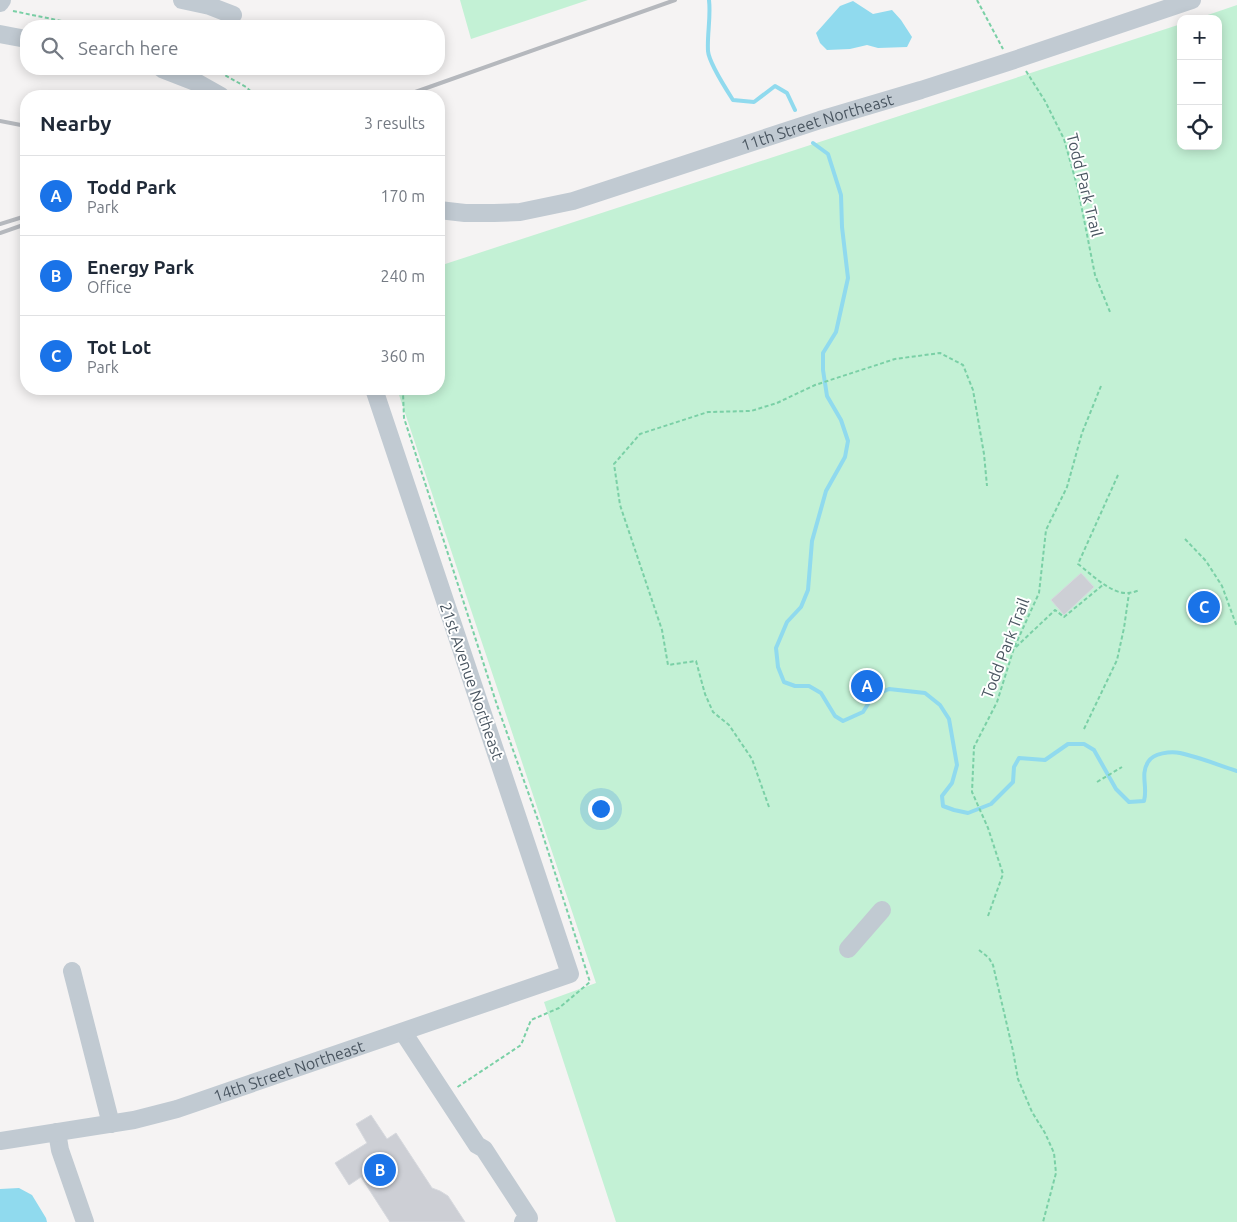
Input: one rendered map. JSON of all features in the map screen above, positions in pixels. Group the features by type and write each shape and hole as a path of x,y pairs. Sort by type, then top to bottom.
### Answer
{"street":[{"path":"182,0 210,6 233,16"},
{"name":"11th Street Northeast","path":"445,211 465,213 520,212 573,201 820,120 921,90 1192,0"},
{"path":"0,34 20,38"},
{"path":"177,75 210,90"},
{"name":"21st Avenue Northeast","path":"376,395 579,973"},
{"path":"848,949 882,910"},
{"path":"72,971 111,1124"},
{"name":"14th Street Northeast","path":"0,1141 134,1120 177,1109 579,973"},
{"path":"403,1032 476,1145 484,1149 529,1218 523,1222"},
{"path":"57,1132 60,1150 85,1222"}],"path":[{"path":"977,0 1004,51"},
{"path":"4,5 63,20"},
{"name":"Todd Park Trail","path":"1026,70 1045,100 1064,139 1078,189 1095,275 1110,312"},
{"path":"225,75 249,90"},
{"path":"769,807 752,760 729,725 713,712 705,694 696,661 668,665 662,630 620,505 614,464 640,434 708,412 751,411 777,403 815,385 895,359 940,353 963,365 973,390 984,454 987,486"},
{"name":"Todd Park Trail","path":"988,916 1003,874 988,828 972,792 974,747 997,702 1014,648 1039,593 1046,530 1067,487 1082,433 1102,386"},
{"path":"403,395 404,418 497,704 538,820 579,973 590,982 559,1008 531,1020 521,1045 444,1096"},
{"path":"1118,475 1078,564 1118,593 1129,594 1140,590"},
{"path":"1185,539 1206,561 1222,586 1237,627"},
{"path":"1014,648 1055,610 1064,617 1104,584"},
{"path":"1084,728 1117,660 1129,594"},
{"path":"1097,782 1122,767"},
{"path":"979,950 989,958 993,965 1018,1079 1032,1112 1045,1133 1054,1153 1056,1173 1043,1222"}],"green space":[{"path":"460,0 588,0 471,39"},
{"path":"1237,5 1237,1222 616,1222 544,1002 596,983 399,395 445,395 445,264 1177,25 1177,150 1222,150 1222,15 1208,15"}],"water":[{"path":"853,1 873,14 892,10 912,37 907,47 878,48 867,45 850,49 827,50 820,43 816,33 840,6"},
{"path":"19,1188 32,1195 47,1222 0,1222 0,1189"}],"building":[{"path":"1081,573 1094,587 1064,615 1051,600"},
{"path":"371,1115 387,1139 396,1133 432,1188 448,1196 465,1222 390,1222 361,1177 349,1185 335,1163 367,1143 356,1124"}],"waterway":[{"path":"709,0 709,56 718,76 733,100 754,102 775,86 787,93 795,110"},
{"path":"813,143 828,154 841,195 842,227 848,278 836,332 823,353 823,370 827,396 841,420 848,441 845,457 826,491 812,541 808,590 801,607 787,622 776,648 778,667 784,682 795,686 809,686 821,693 835,716 843,721 863,712 873,696 889,689 925,693 940,705 949,719 957,765 952,783 942,796 943,806 968,813 991,804 1013,782 1014,767 1019,758 1045,760 1068,744 1084,744 1094,750 1116,789 1129,802 1144,801 1146,767 1150,759 1158,755 1172,752 1180,753 1237,771"}],"railway":[{"path":"421,90 675,0"},
{"path":"0,121 20,125"},
{"path":"0,224 20,218"},
{"path":"0,233 20,226"}],"place":[{"name":"Tot Lot","path":"1204,607"},
{"name":"Todd Park","path":"867,686"},
{"name":"Energy Park","path":"380,1170"}]}
